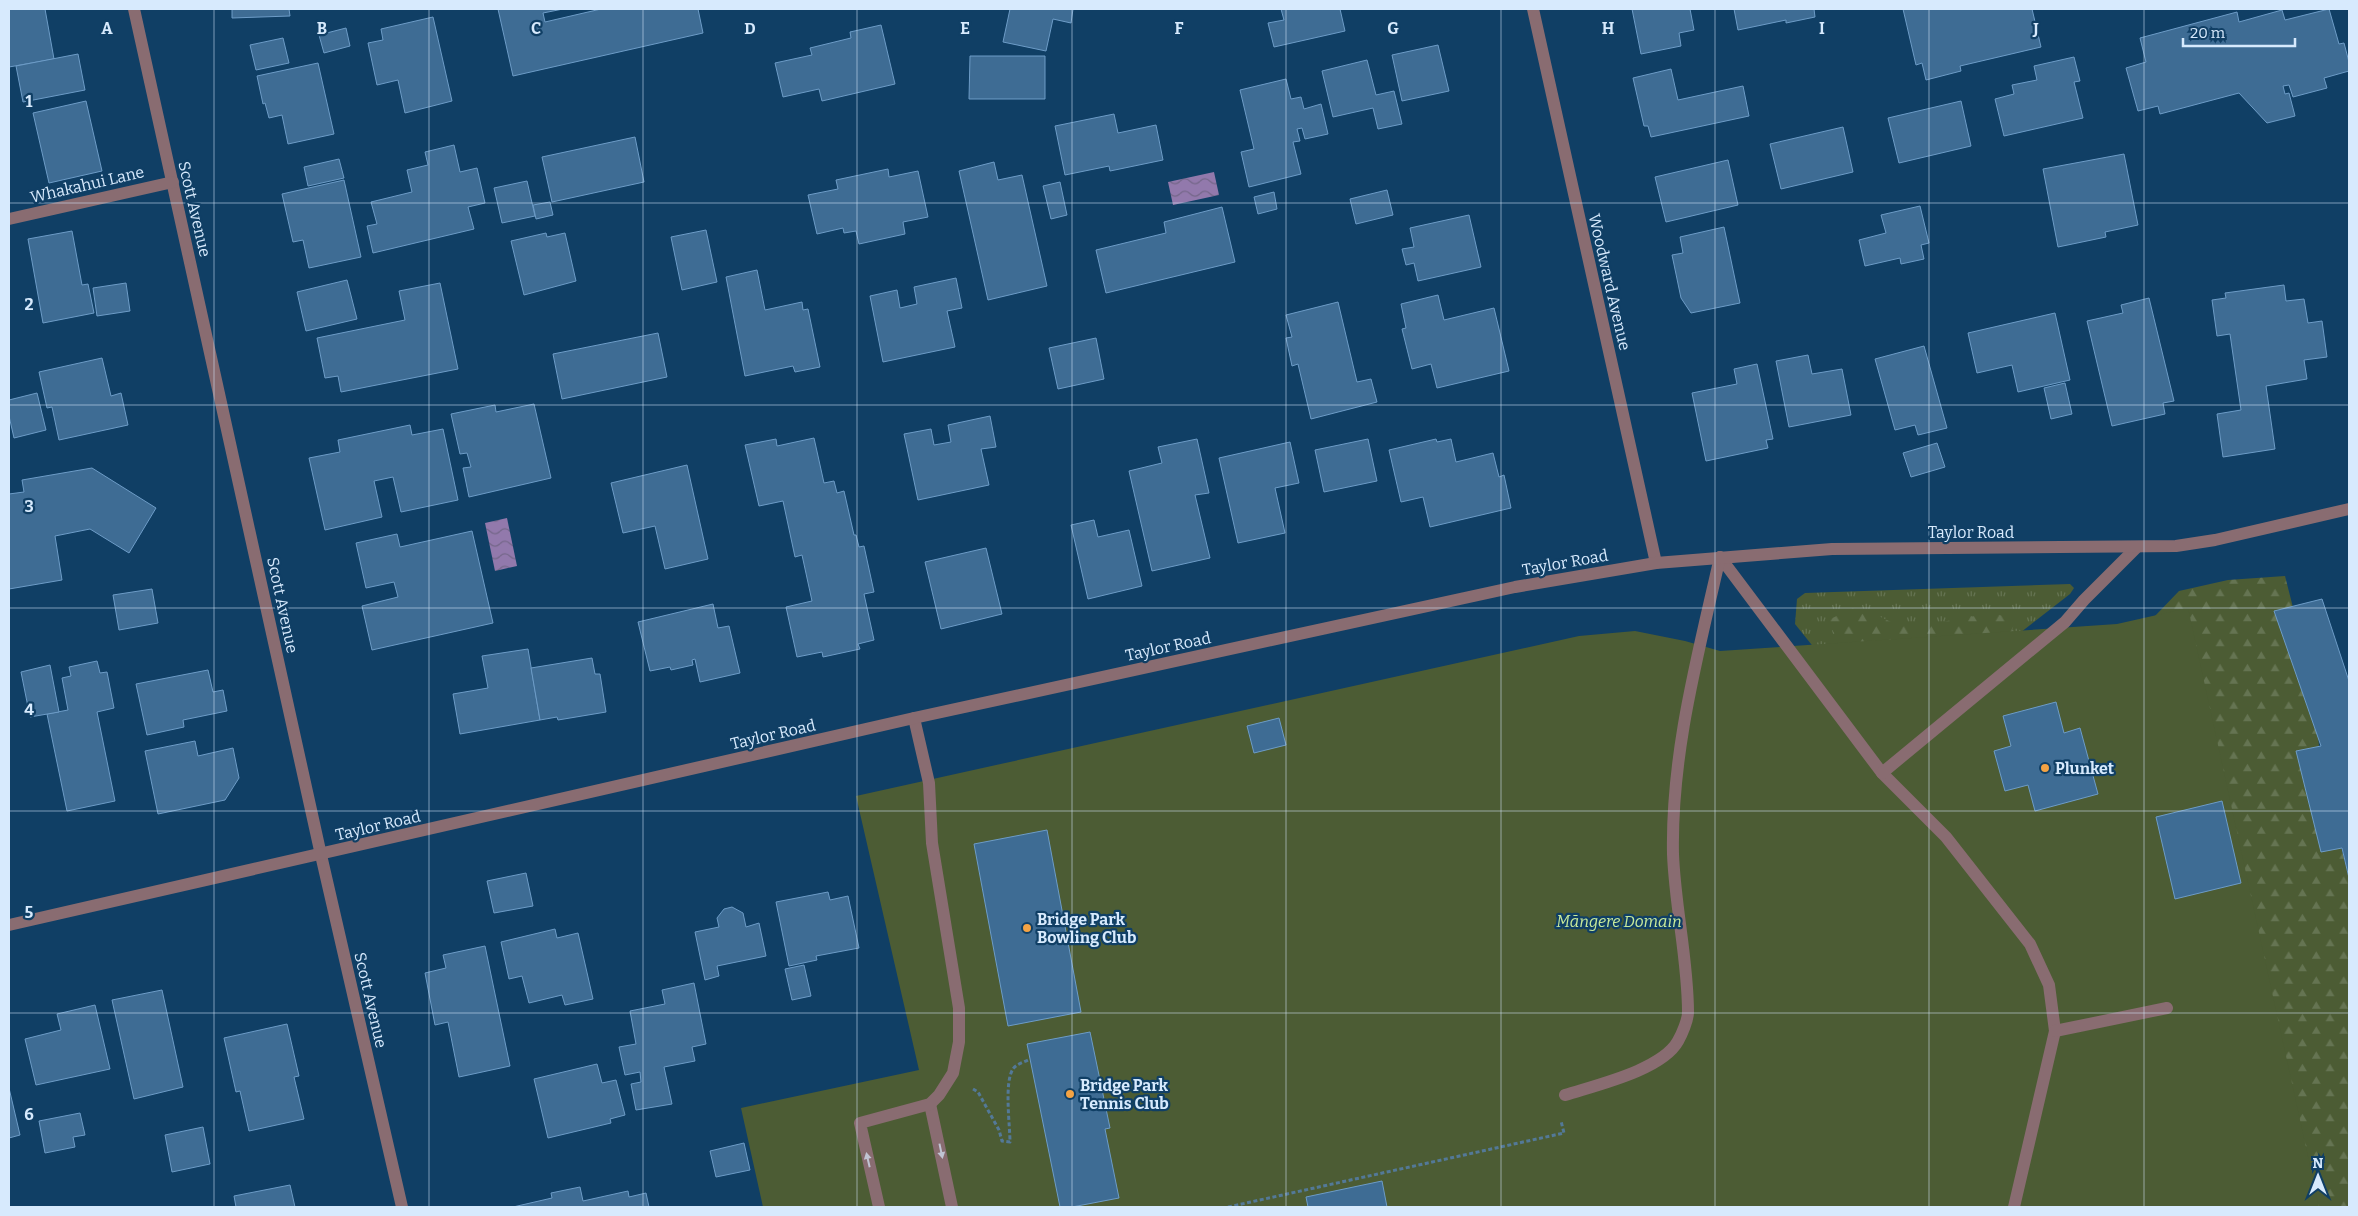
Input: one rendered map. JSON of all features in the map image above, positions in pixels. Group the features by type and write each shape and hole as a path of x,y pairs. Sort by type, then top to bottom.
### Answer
{"street":[{"name":"Scott Avenue","path":"134,9 321,855 402,1207"},
{"name":"Woodward Avenue","path":"1533,9 1656,563"},
{"name":"Whakahui Lane","path":"9,219 172,182"},
{"name":"Taylor Road","path":"9,925 914,718 1506,589 1656,563 1832,549 2176,546 2215,540 2349,510"},
{"path":"1882,773 2065,622 2084,600 2137,547"},
{"path":"1720,557 1882,773 1946,837 2030,944 2048,984 2055,1031 2014,1207"},
{"path":"1565,1096 1648,1067 1678,1042 1688,1014 1673,855 1675,800 1679,745 1684,716 1720,557"},
{"path":"879,1207 860,1123 930,1104 953,1073 960,1042 959,1008 932,843 930,783 914,718"},
{"path":"2055,1031 2167,1008"},
{"path":"930,1104 952,1207"}],"path":[{"path":"944,1087 972,1089 978,1092 1000,1130 1002,1141 1010,1142 1008,1094 1010,1074 1014,1067 1030,1059"},
{"path":"1228,1207 1564,1133 1557,1103 1565,1096"}],"green space":[{"path":"2285,576 2314,690 2321,769 2349,878 2349,1207 2293,1207 2155,616 2179,591 2228,580"},
{"path":"2070,584 2074,588 2070,594 1897,728 1872,720 1795,624 1797,599 1805,593"},
{"path":"1858,606 1891,622 1925,628 1957,618 1996,614 2015,619 2006,656 1860,670 1826,621"},
{"name":"Māngere Domain","path":"2188,608 2319,1207 763,1207 741,1108 919,1070 856,796 1579,636 1635,631 1685,641 1720,651 2117,624"}],"water":[{"path":"1214,172 1219,195 1173,205 1168,182"},
{"path":"507,518 517,566 495,571 485,523"}],"building":[{"path":"9,9 45,9 54,59 9,67"},
{"path":"232,9 289,9 290,16 232,18"},
{"path":"498,9 563,9 543,13 545,22 601,9 698,9 703,33 513,76"},
{"path":"1010,9 1073,9 1071,23 1053,19 1046,51 1003,42"},
{"path":"1281,9 1340,9 1345,31 1274,47 1268,23 1284,20"},
{"path":"1632,9 1690,9 1694,30 1679,33 1681,46 1641,54"},
{"path":"1734,9 1814,9 1815,17 1786,23 1786,20 1738,30"},
{"path":"1903,9 2032,9 2041,47 1960,66 1961,71 1926,80 1922,63 1916,65"},
{"path":"2329,9 2339,44 2344,43 2349,62 2349,71 2324,78 2327,88 2293,97 2289,85 2283,86 2285,94 2289,93 2295,116 2267,123 2239,93 2160,114 2158,106 2138,111 2126,68 2146,62 2140,38 2237,12 2239,22 2282,10 2285,20"},
{"path":"433,17 452,101 405,113 398,80 377,85 368,43 383,40 381,29"},
{"path":"881,25 895,84 822,101 819,89 783,97 775,63 812,55 810,48 851,38 850,32"},
{"path":"346,28 350,46 324,53 319,35"},
{"path":"283,38 289,63 256,70 250,45"},
{"path":"1438,45 1449,91 1402,101 1392,55"},
{"path":"78,54 85,90 23,102 16,66"},
{"path":"970,56 1045,56 1045,99 969,99"},
{"path":"2074,57 2080,81 2074,82 2083,118 2004,136 1995,99 2014,94 2012,85 2037,80 2034,66"},
{"path":"1367,60 1376,95 1394,91 1402,124 1378,129 1373,108 1333,117 1322,71"},
{"path":"318,63 334,134 288,144 282,115 269,118 265,103 263,104 257,76"},
{"path":"1671,69 1678,100 1743,86 1749,116 1651,137 1648,126 1644,126 1633,78"},
{"path":"1286,79 1291,99 1301,97 1304,109 1321,104 1328,134 1305,139 1302,128 1297,129 1300,141 1293,142 1301,174 1249,187 1241,152 1254,149 1240,90"},
{"path":"86,101 102,171 49,183 33,113"},
{"path":"1961,101 1971,146 1899,163 1888,118"},
{"path":"1114,114 1118,133 1156,125 1163,160 1110,171 1109,166 1065,175 1055,126"},
{"path":"1843,127 1853,172 1781,189 1770,144"},
{"path":"635,137 644,182 552,202 542,157"},
{"path":"454,145 460,172 477,168 485,203 468,207 474,229 373,253 367,226 377,224 371,202 412,192 407,170 428,165 425,152"},
{"path":"2124,154 2138,225 2105,232 2106,237 2058,247 2043,169"},
{"path":"339,159 344,178 308,186 304,167"},
{"path":"1728,160 1738,205 1666,222 1655,177"},
{"path":"994,162 998,180 1022,175 1047,286 988,300 959,171"},
{"path":"888,169 889,177 918,171 928,217 903,222 905,234 859,244 856,231 844,233 843,228 817,234 808,195 838,189 836,180"},
{"path":"344,180 361,257 309,268 303,240 293,242 282,194"},
{"path":"527,181 535,216 502,223 494,188"},
{"path":"1060,182 1067,215 1051,219 1043,186"},
{"path":"1387,190 1393,215 1356,224 1350,199"},
{"path":"1274,192 1277,209 1258,214 1254,197"},
{"path":"550,202 553,215 536,219 533,205"},
{"path":"1920,206 1929,243 1921,245 1924,259 1901,264 1900,258 1865,266 1859,240 1886,233 1881,215"},
{"path":"1222,207 1235,262 1106,293 1096,250 1166,233 1164,222"},
{"path":"1469,215 1481,267 1418,281 1414,263 1406,265 1402,249 1414,247 1410,228"},
{"path":"1724,227 1740,303 1691,313 1681,298 1672,255 1683,253 1680,237"},
{"path":"706,230 717,282 682,290 671,237"},
{"path":"72,231 82,285 88,284 94,313 43,323 28,239"},
{"path":"546,233 547,237 565,233 576,281 524,295 511,241"},
{"path":"757,270 765,310 802,302 803,310 808,309 820,367 795,372 793,366 745,376 726,277"},
{"path":"956,278 962,308 947,311 955,347 883,362 870,296 897,290 900,308 917,304 914,287"},
{"path":"347,280 357,319 306,331 297,292"},
{"path":"126,283 130,311 97,316 93,288"},
{"path":"440,283 458,369 341,392 338,376 325,378 317,338 405,320 399,291"},
{"path":"2284,285 2286,301 2304,299 2308,323 2322,321 2327,357 2304,360 2307,379 2266,386 2275,449 2223,457 2217,414 2241,410 2230,334 2217,336 2212,300 2226,298 2225,293"},
{"path":"1438,295 1444,320 1494,308 1509,371 1437,388 1431,364 1412,369 1402,329 1406,328 1401,304"},
{"path":"2149,298 2174,401 2163,403 2165,414 2112,426 2087,321 2123,313 2121,305"},
{"path":"1338,302 1357,382 1371,379 1377,402 1311,419 1298,364 1292,366 1286,338 1292,337 1286,315"},
{"path":"2055,313 2070,380 2018,392 2012,365 1977,373 1968,333"},
{"path":"658,333 667,377 562,399 553,354"},
{"path":"1096,338 1104,379 1058,389 1049,348"},
{"path":"1924,346 1947,428 1918,435 1915,425 1895,430 1875,359"},
{"path":"1808,355 1812,374 1842,369 1851,415 1789,427 1776,361"},
{"path":"102,358 111,396 121,393 128,425 59,440 52,407 47,408 39,372"},
{"path":"1757,364 1773,439 1766,440 1768,448 1706,461 1692,393 1737,384 1734,369"},
{"path":"2065,383 2072,414 2051,419 2044,388"},
{"path":"37,393 46,430 14,438 9,416 9,400"},
{"path":"534,404 551,478 469,497 463,468 471,467 467,453 460,454 451,414 495,405 496,412"},
{"path":"990,416 996,447 981,449 989,485 918,500 904,434 931,429 934,445 951,442 948,425"},
{"path":"410,425 412,435 443,429 458,500 401,512 393,477 374,481 382,517 325,530 309,458 340,452 338,440"},
{"path":"814,438 824,483 834,481 837,493 844,491 854,535 856,535 859,547 864,546 874,592 864,594 874,640 858,644 860,649 823,657 822,652 797,657 786,607 812,601 802,555 795,557 783,501 759,506 745,445 776,439 777,446"},
{"path":"1197,439 1209,493 1195,495 1210,558 1152,571 1129,471 1162,463 1158,447"},
{"path":"1368,439 1377,481 1324,492 1315,450"},
{"path":"1436,439 1437,442 1451,439 1456,462 1493,453 1499,477 1504,475 1511,508 1430,527 1423,497 1401,502 1389,450"},
{"path":"1290,442 1299,483 1275,488 1285,533 1238,543 1219,458"},
{"path":"1937,443 1945,467 1911,477 1903,453"},
{"path":"687,465 708,559 665,569 655,526 623,533 611,483"},
{"path":"92,468 156,508 129,553 90,529 55,536 62,580 9,589 9,494 24,492 22,480"},
{"path":"1094,520 1098,537 1129,530 1142,586 1088,599 1071,525"},
{"path":"472,531 493,623 372,650 362,606 398,597 394,582 366,588 356,543 397,534 400,547"},
{"path":"986,548 1002,614 941,629 925,562"},
{"path":"152,589 158,623 119,630 113,595"},
{"path":"2322,599 2349,681 2349,878 2342,848 2321,852 2296,751 2321,746 2274,611"},
{"path":"713,604 718,628 729,626 740,673 700,682 695,659 692,660 693,665 671,670 670,667 650,671 638,622"},
{"path":"528,649 540,720 460,734 453,694 488,688 482,656"},
{"path":"592,658 595,674 600,674 606,712 558,720 557,717 540,720 531,668"},
{"path":"97,661 100,673 107,672 114,708 97,712 115,801 67,811 47,714 68,710 62,678 71,676 69,667"},
{"path":"50,665 59,712 30,717 21,672"},
{"path":"208,670 213,692 223,690 227,711 183,720 184,727 147,735 136,684"},
{"name":"Plunket","path":"2056,702 2064,733 2080,728 2098,794 2035,811 2028,785 2005,791 1994,751 2011,746 2003,716"},
{"path":"1279,718 1286,745 1254,753 1247,726"},
{"path":"195,741 198,756 233,748 239,778 225,800 158,814 145,751"},
{"path":"2222,801 2241,883 2175,899 2156,817"},
{"name":"Bridge Park Bowling Club","path":"1047,830 1081,1012 1008,1026 974,844"},
{"path":"526,873 533,906 494,913 487,881"},
{"path":"828,892 830,900 848,896 859,948 816,956 817,960 789,966 776,902"},
{"path":"732,907 743,913 746,927 759,923 766,956 717,966 719,976 705,980 695,932 719,927 717,918 724,909"},
{"path":"555,929 557,938 578,933 593,999 565,1005 562,995 529,1003 522,976 509,979 501,942"},
{"path":"485,946 510,1066 459,1077 448,1022 435,1025 425,973 446,968 443,955"},
{"path":"804,965 811,996 792,1000 785,969"},
{"path":"694,983 706,1044 692,1047 695,1061 664,1067 672,1104 636,1110 631,1084 641,1082 640,1072 625,1075 619,1047 636,1044 630,1011 665,1004 662,990"},
{"path":"162,990 183,1087 134,1099 112,1000"},
{"path":"95,1005 110,1069 36,1085 25,1039 61,1030 57,1014"},
{"path":"287,1024 299,1076 294,1077 304,1119 249,1131 240,1091 236,1092 224,1038"},
{"name":"Bridge Park Tennis Club","path":"1090,1032 1110,1128 1105,1129 1119,1198 1072,1207 1060,1207 1027,1044"},
{"path":"597,1064 602,1083 616,1080 625,1115 610,1119 611,1123 548,1138 534,1079"},
{"path":"9,1088 20,1135 9,1138"},
{"path":"80,1113 85,1135 73,1137 75,1147 45,1153 39,1121"},
{"path":"203,1127 210,1164 172,1172 165,1135"},
{"path":"744,1143 750,1170 716,1177 710,1151"},
{"path":"1382,1181 1387,1207 1308,1207 1306,1197"},
{"path":"290,1185 295,1207 236,1207 234,1196"},
{"path":"580,1187 583,1201 628,1191 629,1197 646,1193 649,1207 513,1207 552,1198 551,1193"}],"place":[{"name":"Plunket","path":"2045,768"},
{"name":"Bridge Park Bowling Club","path":"1027,928"},
{"name":"Bridge Park Tennis Club","path":"1070,1094"}]}
